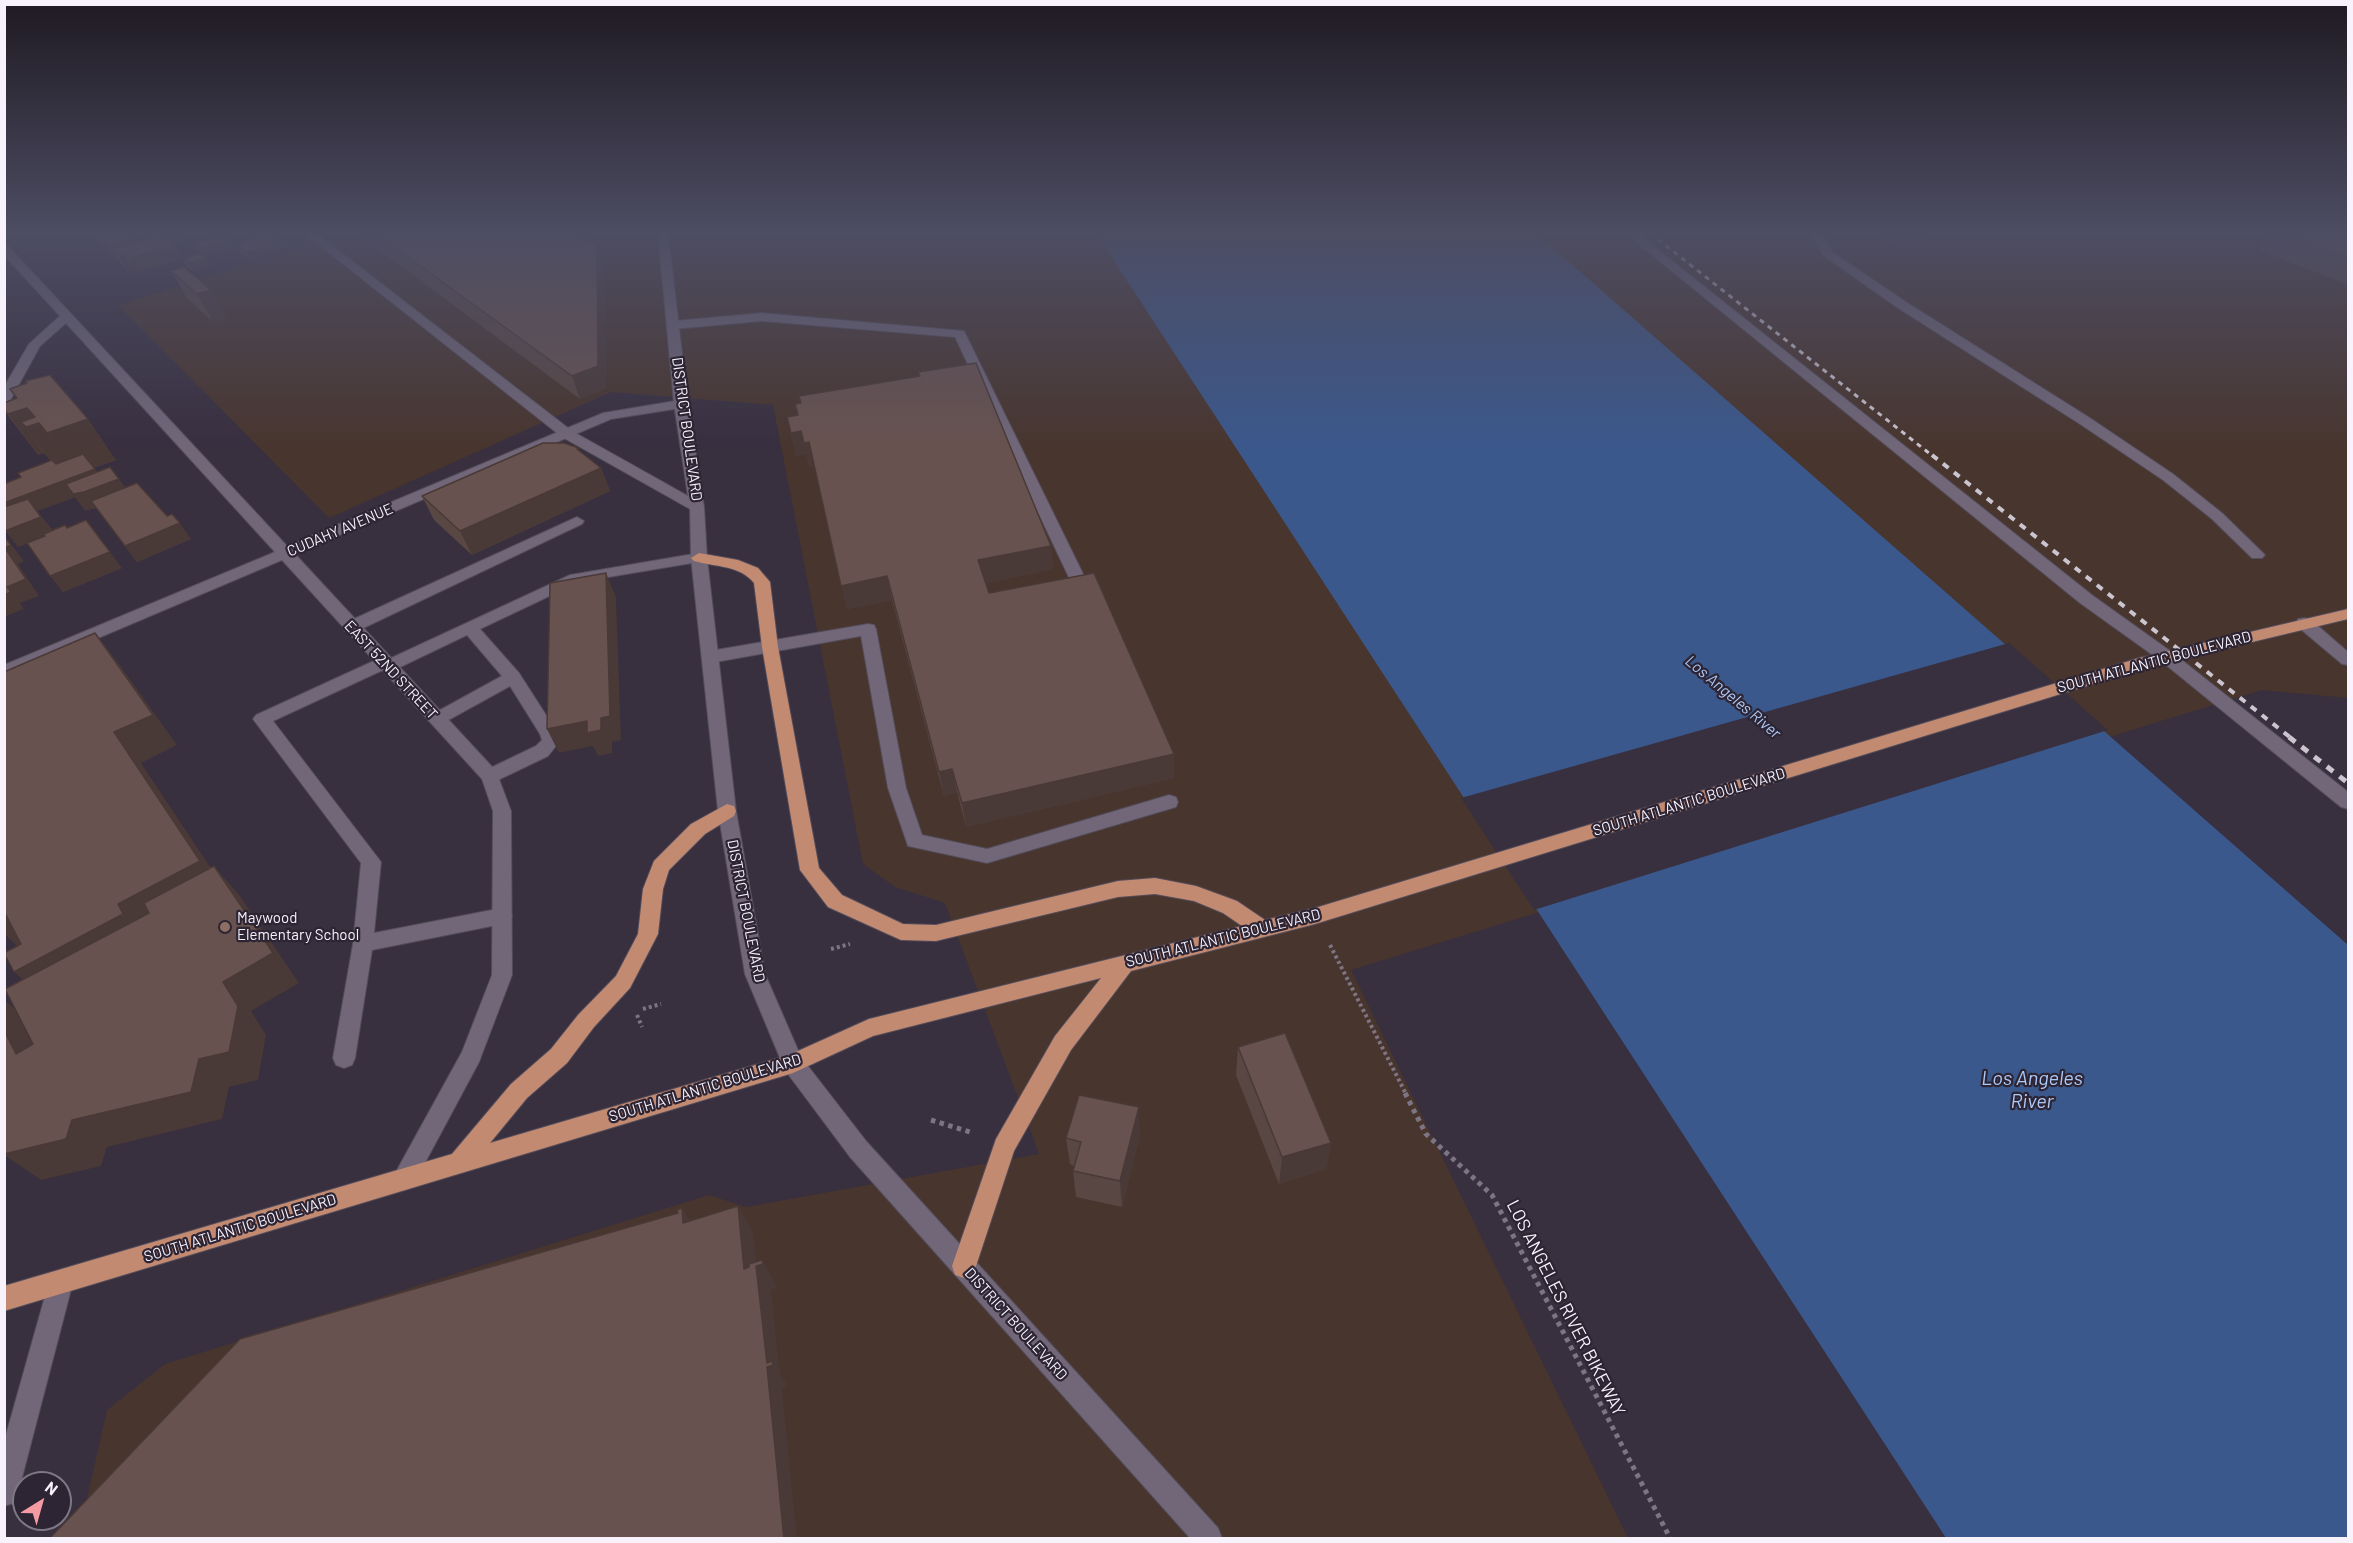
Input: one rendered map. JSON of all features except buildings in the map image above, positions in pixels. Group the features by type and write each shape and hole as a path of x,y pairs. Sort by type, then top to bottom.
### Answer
{"main road":[{"path":"699,558 738,565 753,571 762,582 770,647 810,870 835,901 901,932 936,933 1118,889 1155,886 1196,894 1230,907 1262,929"},
{"name":"SOUTH ATLANTIC BOULEVARD","path":"4,1299 793,1063 869,1028 1325,913 2145,662 2349,614"},
{"path":"459,1163 519,1091 559,1056 586,1021 623,982 648,934 653,889 661,866 698,829 727,811"},
{"path":"964,1266 1004,1147 1063,1043 1125,963"}],"street":[{"name":"EAST 52ND STREET","path":"57,305 490,776 502,811 501,975 471,1055 404,1179"},
{"path":"401,305 567,434 697,507"},
{"name":"DISTRICT BOULEVARD","path":"672,305 681,404 697,507 699,558 727,811 755,974 793,1063 858,1149 1208,1539"},
{"path":"1720,305 2086,599 2167,657 2349,802"},
{"path":"1902,305 2085,421 2168,477 2217,516 2257,555"},
{"path":"4,399 35,344 67,316"},
{"path":"674,325 762,317 960,334 1081,586"},
{"name":"CUDAHY AVENUE","path":"4,672 608,416 681,404"},
{"path":"351,627 577,521"},
{"path":"344,1058 363,944 371,862 262,719 470,628 575,578 699,558"},
{"path":"2304,623 2349,660"},
{"path":"470,628 513,677 549,733 551,741 542,750 490,776"},
{"path":"710,657 868,629 897,788 915,841 987,856 1169,802"},
{"path":"437,719 513,677"},
{"path":"363,944 501,916"},
{"path":"4,1492 61,1282"}],"path":[{"name":"LOS ANGELES RIVER BIKEWAY","path":"1325,913 1426,1134 1492,1195 1670,1539"},
{"path":"831,949 858,942"},
{"path":"642,1027 635,1012 661,1004"},
{"path":"931,1120 975,1134"}],"shaded area":[{"path":"118,305 2348,305 2348,698 2262,690 1351,970 1628,1538 78,1538 107,1410 165,1364 709,1195 746,1207 1039,1154 945,903 895,887 863,864 773,405 611,392 329,518"}],"water":[{"name":"Los Angeles River","path":"1143,305 1618,305 2348,945 2348,1538 1946,1538"}],"pier":[{"path":"2009,643 2108,730 1534,910 1461,798"}],"railway":[{"path":"1741,305 1934,457"},
{"path":"1932,455 2291,738"},
{"path":"2289,737 2348,783"}],"place":[{"name":"Maywood Elementary School","path":"225,927"}]}
